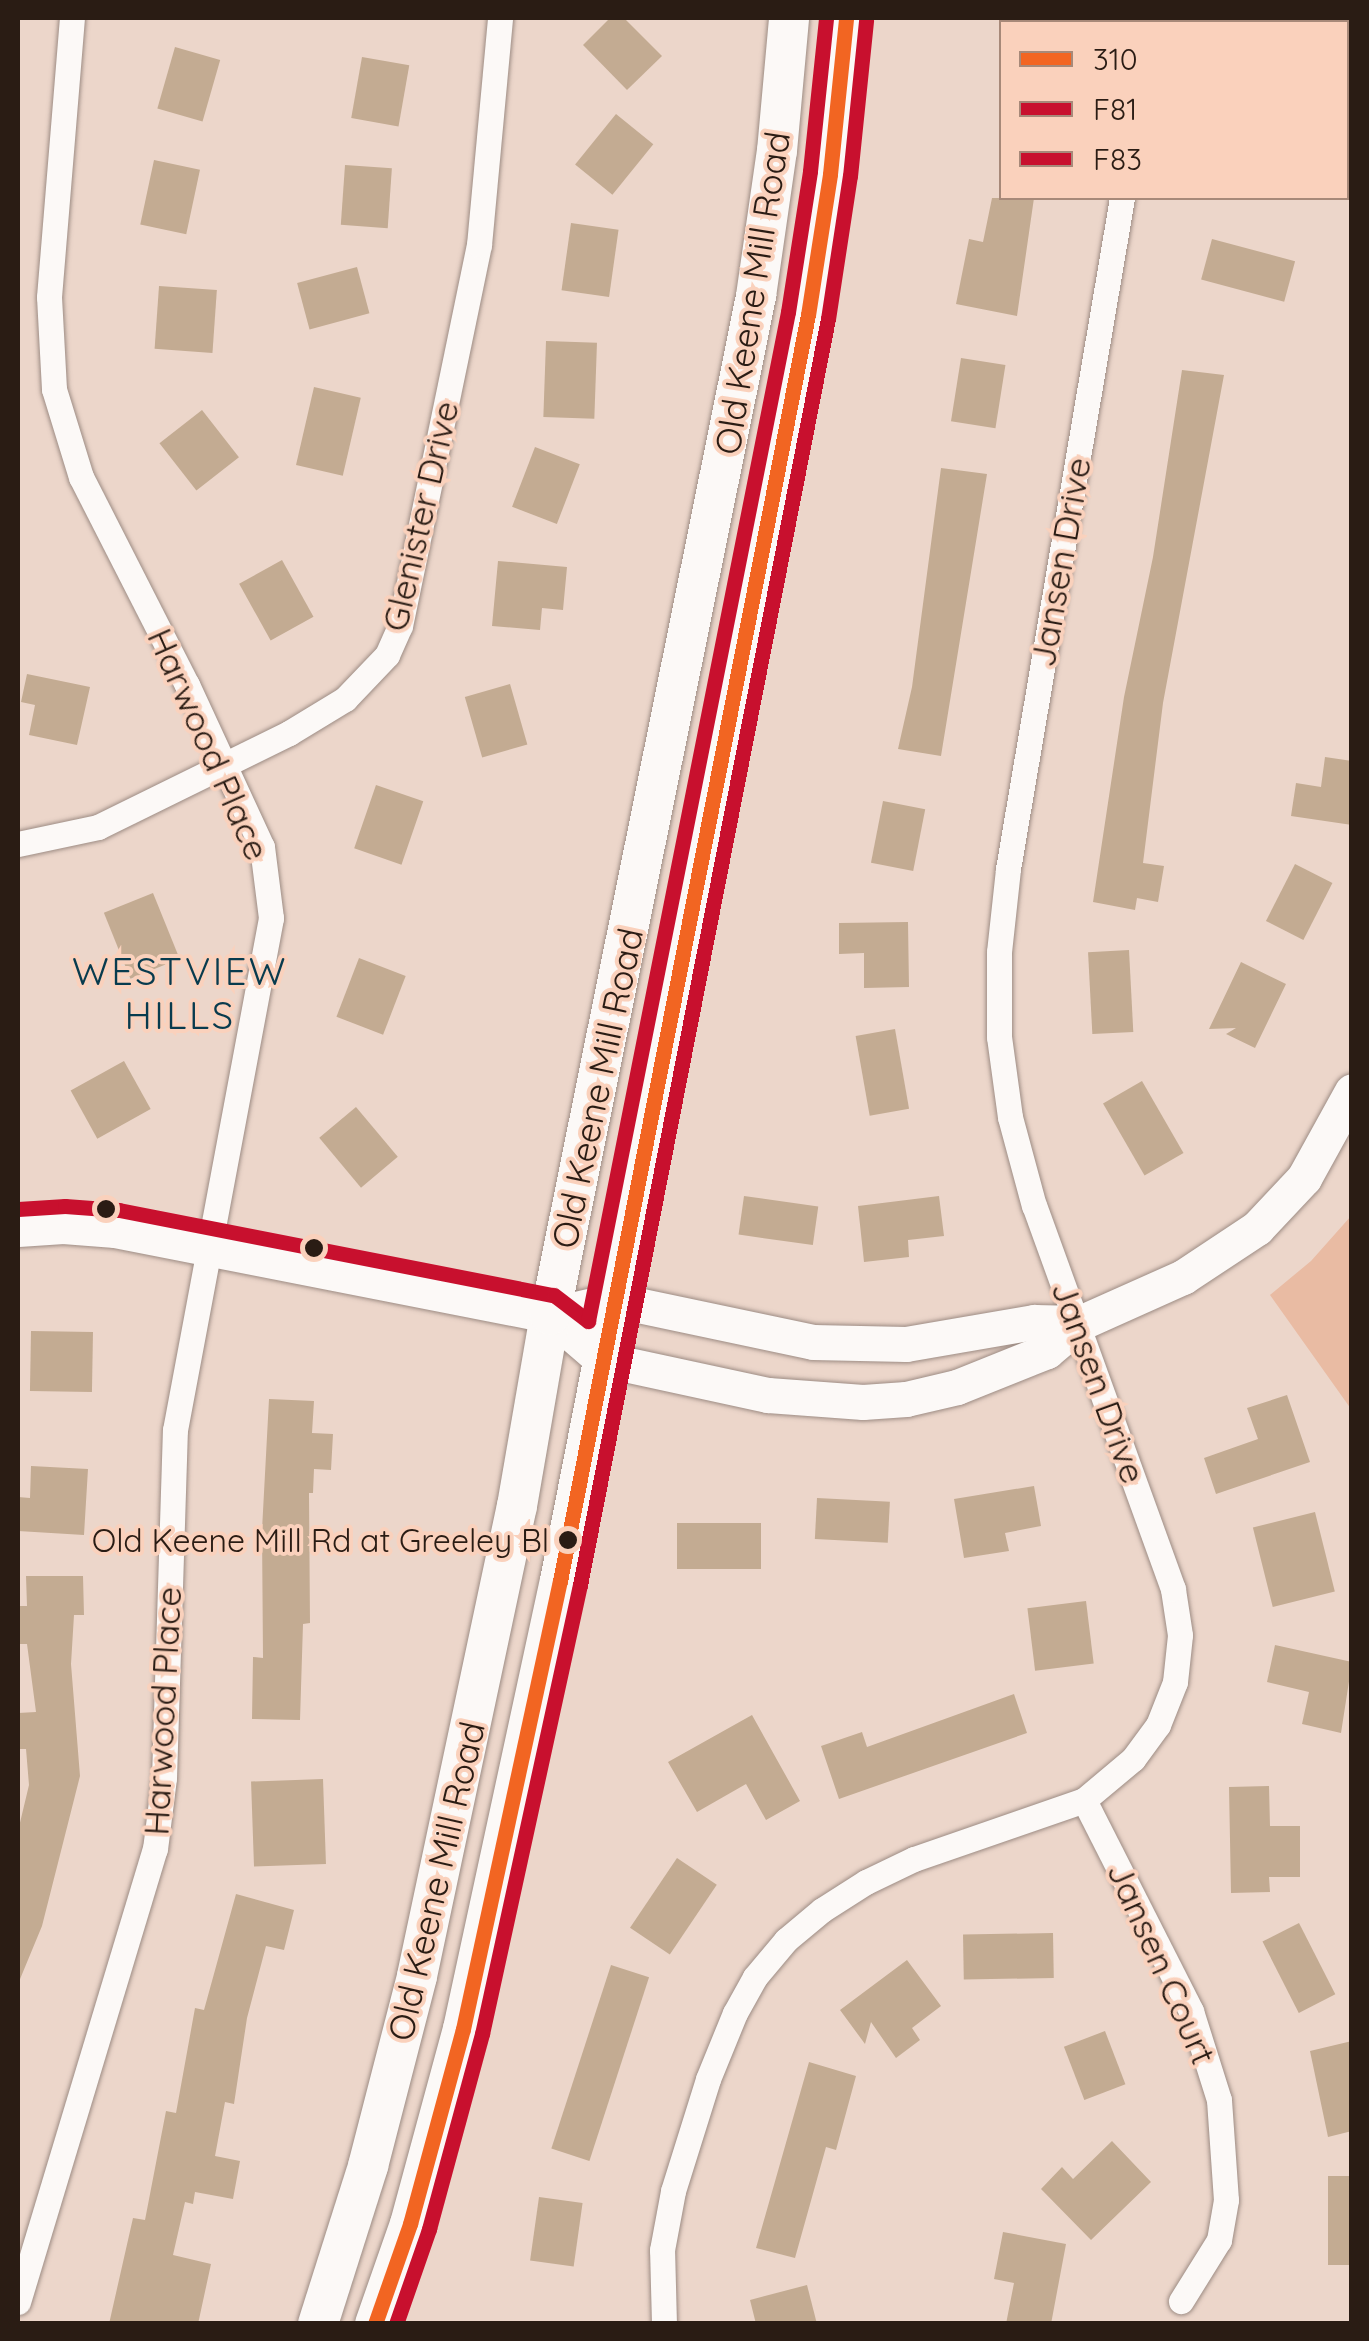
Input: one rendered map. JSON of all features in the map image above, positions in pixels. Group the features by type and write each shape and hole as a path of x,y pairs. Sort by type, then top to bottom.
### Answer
{"main road":[{"name":"Old Keene Mill Road","path":"318,2324 368,2166 417,1976 517,1506 550,1315 756,296 777,151 790,18"},
{"name":"Old Keene Mill Road","path":"374,2324 410,2224 463,2029 560,1581 804,333 830,174 846,18"}],"street":[{"name":"Harwood Place","path":"18,2302 155,1850 164,1778 176,1430 271,918 262,847 81,476 54,389 49,296 72,18"},
{"name":"Glenister Drive","path":"18,844 98,826 225,765 344,699 372,676 400,626 478,245 500,18"},
{"name":"Jansen Drive","path":"664,2324 662,2250 674,2192 708,2080 735,2013 756,1977 786,1940 866,1882 914,1859 1084,1800 1133,1759 1158,1725 1175,1682 1180,1635 1173,1589 1080,1323 1034,1206 1010,1117 999,1037 998,952 1008,869 1122,200"},
{"path":"550,1315 601,1359 818,1402 906,1399 1012,1368 1047,1352 1080,1323 1184,1277 1257,1228 1304,1178 1352,1092"},
{"path":"18,1229 62,1226 115,1230 550,1315 614,1300 813,1342 906,1344 1034,1322 1080,1323"},
{"name":"Jansen Court","path":"1084,1800 1191,2011 1219,2100 1226,2200 1219,2240 1181,2300"}],"shaded area":[{"path":"1351,1216 1351,1409 1270,1295 1311,1261"}],"building":[{"path":"610,18 624,18 662,56 627,90 583,45"},
{"path":"175,47 220,60 203,121 157,109"},
{"path":"362,57 409,65 399,126 351,118"},
{"path":"616,114 653,144 612,195 575,165"},
{"path":"154,160 200,170 186,234 140,225"},
{"path":"345,165 392,168 388,228 341,225"},
{"path":"992,198 1034,200 1017,316 956,304 969,239 983,242"},
{"path":"571,223 619,230 609,297 562,290"},
{"path":"1212,239 1295,261 1284,302 1201,280"},
{"path":"357,267 369,313 310,329 297,283"},
{"path":"159,286 217,290 212,353 155,349"},
{"path":"546,341 597,343 594,419 543,417"},
{"path":"961,358 1005,365 995,428 951,421"},
{"path":"1182,370 1224,375 1163,703 1143,863 1164,866 1158,902 1137,898 1135,910 1093,902 1124,697 1153,557"},
{"path":"314,387 361,398 343,476 296,465"},
{"path":"202,410 239,457 196,491 159,443"},
{"path":"535,447 580,464 557,524 512,507"},
{"path":"941,468 987,474 941,756 898,749 912,687"},
{"path":"282,560 314,617 271,641 239,584"},
{"path":"498,561 567,567 563,610 542,608 540,630 492,626"},
{"path":"27,674 90,687 77,745 29,735 35,705 21,702"},
{"path":"510,684 527,745 482,758 465,697"},
{"path":"1325,757 1352,761 1352,825 1291,816 1296,783 1321,787"},
{"path":"376,785 423,801 401,865 354,848"},
{"path":"883,801 925,809 913,871 871,863"},
{"path":"1295,864 1332,883 1303,940 1266,921"},
{"path":"153,893 180,959 130,979 104,913"},
{"path":"908,922 909,987 864,988 864,953 839,954 839,923"},
{"path":"1129,950 1133,1032 1092,1034 1088,952"},
{"path":"359,958 406,976 383,1035 336,1017"},
{"path":"1241,962 1286,984 1255,1048 1226,1034 1236,1028 1209,1029"},
{"path":"895,1029 909,1109 870,1116 856,1036"},
{"path":"124,1061 151,1109 97,1139 71,1091"},
{"path":"1142,1081 1184,1153 1145,1175 1103,1104"},
{"path":"356,1107 398,1157 361,1188 319,1138"},
{"path":"744,1196 818,1206 813,1245 739,1235"},
{"path":"939,1196 944,1236 908,1240 909,1257 864,1262 858,1206"},
{"path":"31,1331 93,1332 92,1392 30,1391"},
{"path":"1287,1395 1310,1462 1216,1494 1204,1458 1258,1439 1247,1408"},
{"path":"269,1399 314,1401 312,1433 333,1434 331,1470 314,1469 313,1493 309,1493 310,1623 303,1624 300,1720 252,1719 253,1657 263,1658 262,1530"},
{"path":"31,1466 88,1469 84,1535 18,1531 18,1497 30,1498"},
{"path":"1034,1486 1041,1526 1005,1533 1009,1551 964,1558 954,1499"},
{"path":"817,1498 890,1502 888,1543 815,1539"},
{"path":"1315,1512 1335,1592 1273,1607 1253,1527"},
{"path":"677,1523 761,1523 761,1569 677,1569"},
{"path":"26,1576 83,1576 84,1615 74,1615 71,1664 80,1776 42,1926 18,1984 18,1831 29,1785 26,1749 18,1749 18,1713 36,1712 27,1644 18,1644 18,1606 27,1606"},
{"path":"1086,1601 1094,1664 1035,1671 1027,1608"},
{"path":"1275,1645 1352,1662 1341,1733 1302,1724 1309,1692 1267,1682"},
{"path":"1014,1694 1027,1733 839,1799 821,1746 862,1732 867,1747"},
{"path":"752,1715 800,1801 766,1820 746,1784 697,1812 668,1762"},
{"path":"323,1779 326,1864 254,1866 251,1782"},
{"path":"1269,1786 1270,1826 1300,1826 1300,1877 1269,1877 1270,1892 1231,1893 1229,1787"},
{"path":"677,1858 717,1885 670,1954 630,1928"},
{"path":"236,1894 294,1910 284,1950 266,1946 247,2018 234,2104 225,2102 215,2156 240,2161 233,2199 195,2192 193,2204 185,2202 173,2255 211,2264 198,2324 109,2324 133,2218 145,2220 166,2111 176,2113 195,2008 204,2010"},
{"path":"1299,1923 1335,1994 1299,2013 1262,1942"},
{"path":"1053,1933 1054,1978 964,1980 963,1935"},
{"path":"907,1960 941,2006 912,2028 920,2040 896,2058 871,2022 865,2044 840,2010"},
{"path":"611,1965 649,1977 589,2161 551,2149"},
{"path":"1105,2031 1125,2084 1084,2100 1064,2047"},
{"path":"1352,2041 1352,2131 1328,2137 1310,2051"},
{"path":"809,2062 856,2076 836,2150 826,2147 795,2258 756,2248"},
{"path":"1112,2141 1151,2182 1091,2240 1041,2189 1062,2167 1073,2179"},
{"path":"1328,2176 1352,2176 1352,2265 1328,2265"},
{"path":"539,2197 583,2203 574,2267 530,2260"},
{"path":"1003,2232 1066,2244 1051,2324 1006,2324 1014,2283 994,2279"},
{"path":"807,2285 817,2324 756,2324 750,2300"}],"transit line":[{"name":"F83","path":"18,1209 65,1206 119,1210 554,1295 588,1321 788,312 810,171 826,18"},
{"name":"310","path":"375,2324 410,2224 463,2029 560,1581 808,315 830,174 846,18"},
{"name":"F81","path":"396,2324 429,2229 482,2034 580,1585 828,319 850,176 866,20"}],"place":[{"name":"Old Keene Mill Rd at Greeley Bl","path":"568,1540"}],"district":[{"name":"WESTVIEW HILLS","path":"180,994"}]}
